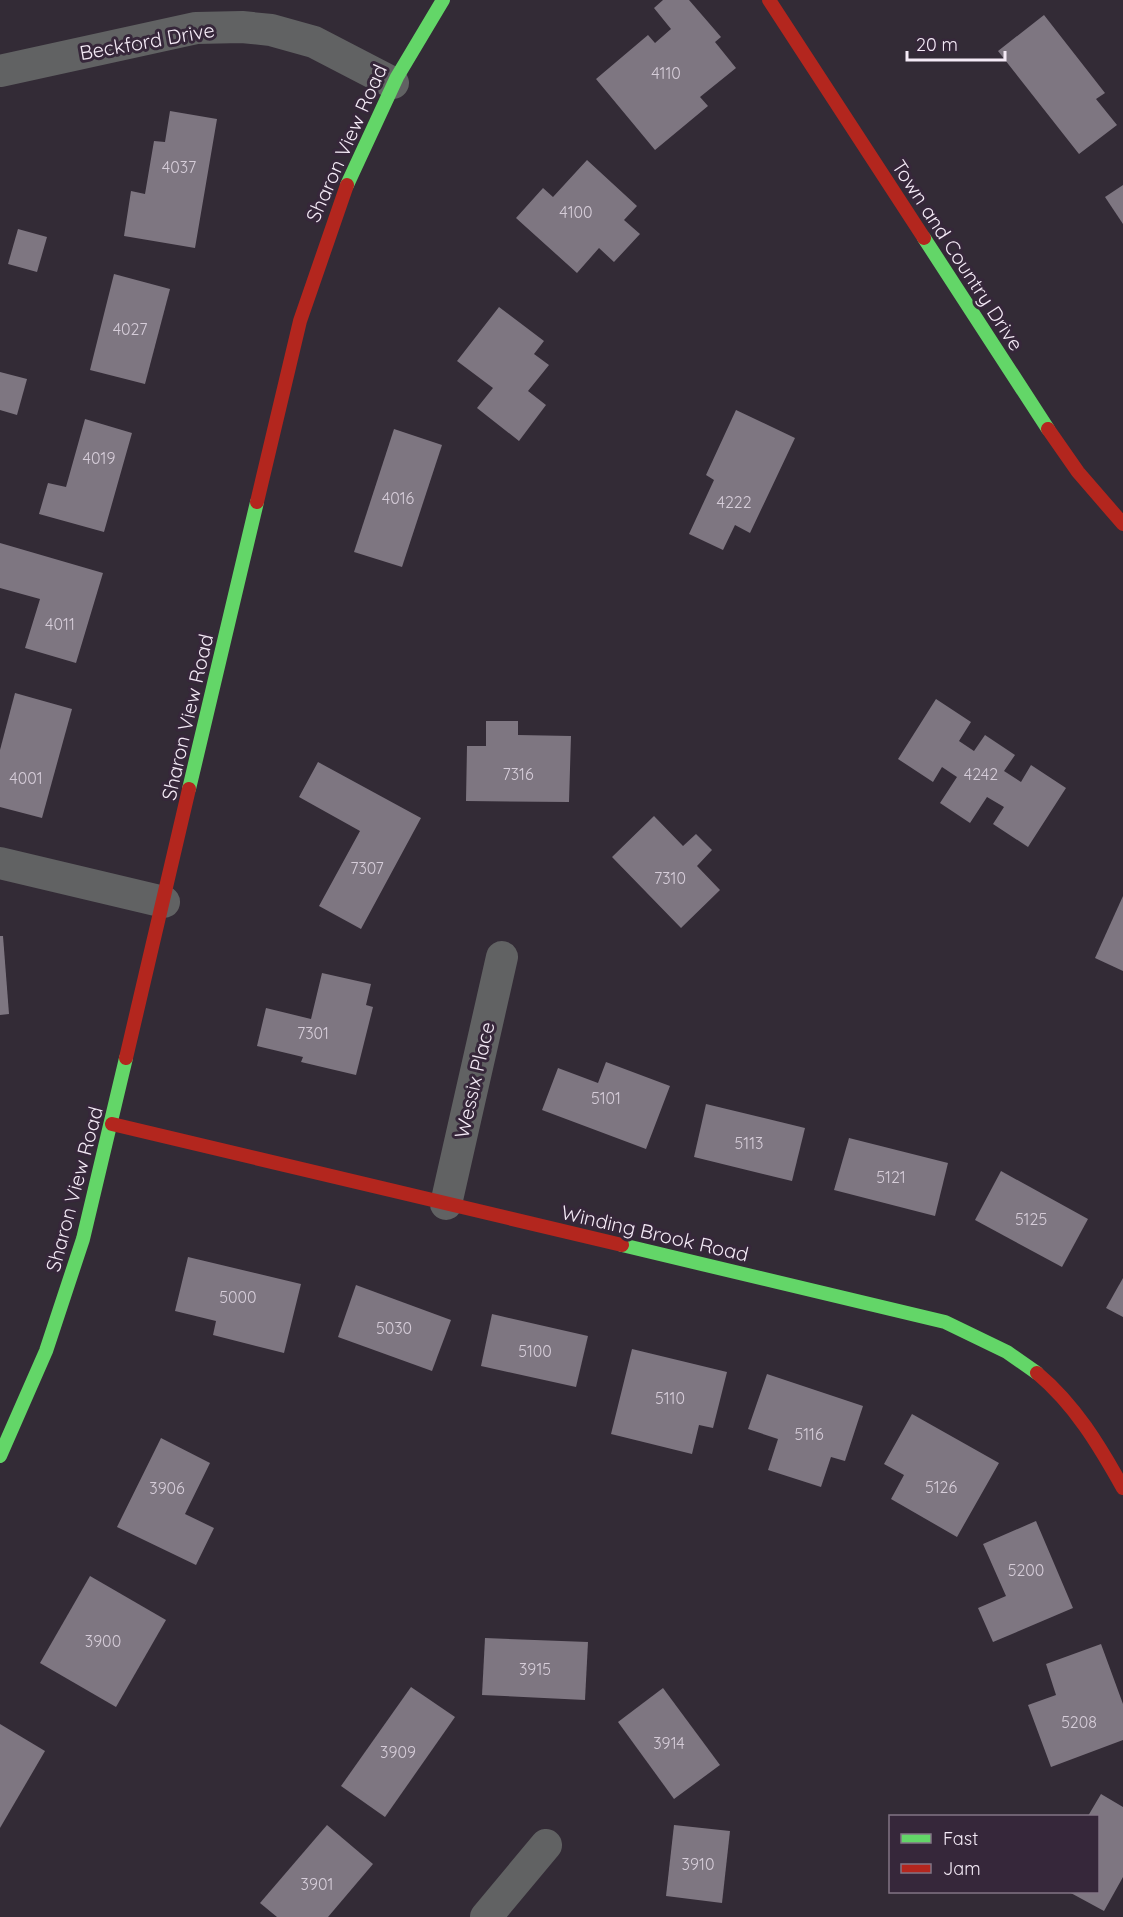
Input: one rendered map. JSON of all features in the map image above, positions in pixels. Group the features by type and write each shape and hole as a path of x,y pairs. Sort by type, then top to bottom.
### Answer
{"street":[{"name":"Sharon View Road","path":"0,1456 46,1351 83,1239 300,321 329,225 346,181 393,83 443,0"},
{"name":"Town and Country Drive","path":"769,0 1049,431 1078,472 1123,524"},
{"name":"Beckford Drive","path":"0,71 196,28 242,27 271,30 314,42 393,83"},
{"path":"0,863 164,902"},
{"name":"Wessix Place","path":"446,1204 502,957"},
{"name":"Winding Brook Road","path":"112,1124 916,1313 945,1322 991,1341 1035,1370 1065,1397 1098,1440 1123,1488"},
{"path":"486,1917 546,1845"}],"building":[{"path":"663,0 689,0 721,37 715,42 736,68 700,97 708,106 655,150 596,79 648,35 655,43 671,29 654,8"},
{"path":"1044,15 1105,93 1096,99 1117,125 1079,154 998,51"},
{"path":"170,111 217,119 195,248 124,236 131,191 145,194 154,141 165,142"},
{"path":"587,160 637,206 624,220 640,234 614,262 599,248 577,273 516,218 543,188 553,197"},
{"path":"1123,185 1123,224 1105,197"},
{"path":"18,229 47,237 37,272 8,264"},
{"path":"114,274 170,289 145,384 90,370"},
{"path":"499,307 544,341 534,354 549,365 528,391 546,405 519,441 477,408 493,388 457,361"},
{"path":"0,372 27,379 17,415 0,410"},
{"path":"736,410 795,438 750,533 735,525 723,550 689,534 714,480 706,475"},
{"path":"85,419 132,433 104,532 39,514 48,483 66,487"},
{"path":"394,429 442,445 402,567 354,552"},
{"path":"0,543 103,573 76,663 25,648 40,599 0,588"},
{"path":"15,693 72,709 42,818 0,807 0,750"},
{"path":"936,699 971,722 959,741 974,751 985,735 1015,755 1004,771 1021,782 1031,765 1066,788 1028,847 993,824 1004,807 987,797 970,823 940,803 957,777 942,767 933,782 898,759"},
{"path":"486,721 518,721 518,735 571,736 569,802 466,801 467,746 486,746"},
{"path":"318,762 421,818 361,929 319,906 360,831 299,797"},
{"path":"654,816 683,846 696,834 712,850 697,866 720,890 681,928 612,857"},
{"path":"1123,896 1123,971 1095,958"},
{"path":"0,936 3,936 9,1014 0,1015"},
{"path":"322,973 371,984 366,1005 373,1007 356,1075 301,1062 303,1057 257,1046 266,1008 311,1019"},
{"path":"606,1062 670,1086 646,1149 542,1110 558,1068 598,1083"},
{"path":"706,1104 805,1128 792,1181 694,1157"},
{"path":"849,1138 948,1163 935,1216 834,1190"},
{"path":"1001,1171 1088,1219 1062,1267 975,1220"},
{"path":"188,1257 301,1284 284,1353 213,1335 216,1321 175,1311"},
{"path":"1123,1278 1123,1317 1106,1308"},
{"path":"356,1285 451,1320 432,1371 338,1337"},
{"path":"492,1314 588,1336 576,1387 481,1366"},
{"path":"632,1349 727,1372 713,1428 699,1425 692,1454 611,1434"},
{"path":"767,1374 863,1406 845,1461 831,1457 821,1487 768,1470 778,1439 748,1429"},
{"path":"912,1414 999,1463 957,1537 891,1499 904,1475 884,1464"},
{"path":"161,1438 210,1463 185,1514 214,1528 196,1565 117,1527"},
{"path":"1036,1521 1073,1608 993,1642 978,1608 1006,1596 983,1544"},
{"path":"90,1576 166,1620 116,1707 40,1663"},
{"path":"485,1638 588,1642 585,1700 482,1695"},
{"path":"1101,1644 1123,1704 1123,1740 1051,1767 1028,1705 1056,1695 1046,1664"},
{"path":"411,1687 455,1717 385,1817 341,1786"},
{"path":"663,1688 720,1765 674,1799 618,1722"},
{"path":"0,1724 45,1751 0,1828"},
{"path":"1101,1794 1123,1807 1123,1877 1104,1911 1071,1893 1099,1893 1099,1815 1089,1815"},
{"path":"327,1825 373,1864 328,1917 277,1917 260,1903"},
{"path":"674,1825 730,1831 722,1903 666,1896"}],"traffic: fast":[{"path":"347,185 397,77 443,0"},
{"path":"924,238 1048,429"},
{"path":"189,789 257,502"},
{"path":"0,1456 46,1351 83,1239 126,1058"},
{"path":"622,1245 945,1322 1007,1352 1037,1373"}],"traffic: jam":[{"path":"769,0 924,238"},
{"path":"257,502 300,321 347,185"},
{"path":"1048,429 1078,472 1123,524"},
{"path":"126,1058 189,789"},
{"path":"112,1124 622,1245"},
{"path":"1037,1373 1075,1412 1105,1456 1123,1488"}]}
